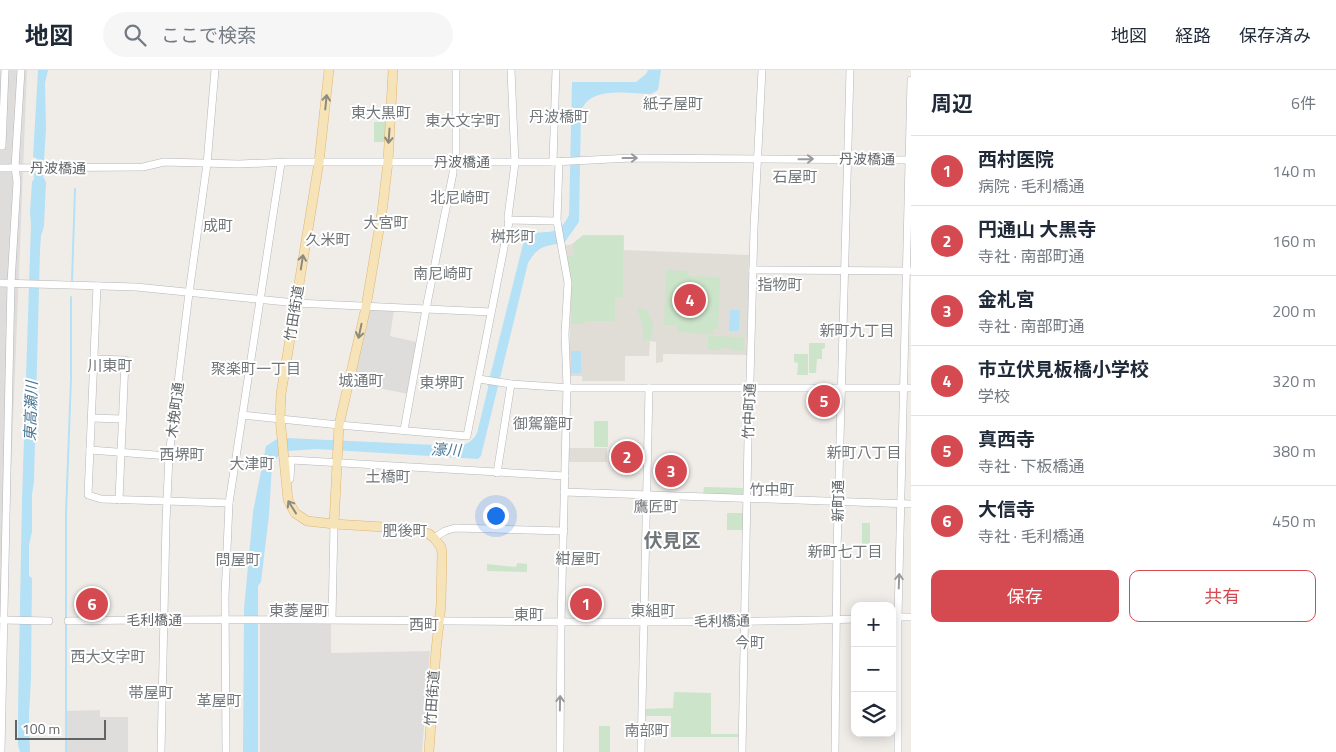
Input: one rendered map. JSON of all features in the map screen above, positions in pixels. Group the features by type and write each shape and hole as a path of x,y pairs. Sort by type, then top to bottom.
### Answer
{"main road":[{"name":"竹田街道","path":"329,70 318,162 282,389 280,418 288,500 296,513 307,521 416,529 434,538 442,553 429,752"},
{"path":"334,524 338,436 366,307 382,212 388,162 393,70"}],"street":[{"path":"0,146 2,146 5,70"},
{"path":"1,752 1,649 5,620 12,283 21,70"},
{"name":"木挽町通","path":"161,752 166,500 189,293 208,164 215,70"},
{"path":"404,430 453,173 456,70"},
{"path":"242,415 467,436 482,379 491,312 508,220 514,162 511,70"},
{"path":"556,70 560,161 557,223 568,283 565,334 567,386 560,752"},
{"name":"竹中町通","path":"742,752 749,387 762,70"},
{"name":"新町通","path":"835,752 840,387 850,70"},
{"path":"896,602 907,388 911,80"},
{"name":"丹波橋通","path":"0,168 143,167 164,162 208,164 514,162 631,158 910,160"},
{"path":"226,752 225,596 229,503 281,163"},
{"name":"丹波橋通","path":"0,164 17,167"},
{"path":"508,220 557,223"},
{"path":"753,270 909,271"},
{"path":"0,283 136,287 296,304 491,312"},
{"path":"97,286 88,495 101,499 229,503"},
{"path":"94,359 124,360 119,500"},
{"path":"482,379 511,384 649,388 907,388"},
{"path":"497,473 511,384"},
{"path":"641,752 649,388"},
{"path":"92,418 122,419"},
{"path":"90,450 170,456"},
{"path":"286,482 290,479 291,460 564,476"},
{"path":"564,492 911,504"},
{"path":"332,619 334,524"},
{"path":"434,538 445,531 455,528 564,530"},
{"path":"896,617 911,617"},
{"name":"毛利橋通","path":"68,621 332,619 643,622 851,618"},
{"path":"5,620 47,620"},
{"path":"896,647 898,752"}],"shaded area":[{"path":"0,70 27,70 0,752"},
{"path":"583,235 624,235 624,250 749,255 747,355 663,354 663,362 656,363 656,342 650,341 649,356 625,356 625,381 582,381 582,376 569,376 571,284 564,246 572,244"},
{"path":"371,309 394,310 390,336 417,342 408,394 378,388 379,383 352,377 366,314"},
{"path":"568,448 607,448 607,462 568,462"},
{"path":"260,623 331,623 331,653 430,651 422,752 260,752"},
{"path":"100,710 100,717 128,717 128,752 67,752 66,711"}],"green space":[{"path":"374,122 388,122 387,142 374,142"},
{"path":"583,236 623,236 623,297 615,297 615,321 586,321 582,324 571,324 571,284 567,256 574,255 573,244"},
{"path":"666,270 688,271 688,276 720,277 718,329 713,329 713,334 677,332 677,325 664,325"},
{"path":"637,307 647,310 653,324 652,337 649,340 644,341 643,326"},
{"path":"708,336 744,337 744,351 730,350 729,348 708,350"},
{"path":"809,343 825,343 825,348 822,349 822,359 817,359 816,373 809,373"},
{"path":"794,354 808,354 808,375 797,375 798,363 794,362"},
{"path":"594,421 608,421 608,447 594,447"},
{"path":"609,450 625,451 625,464 609,464"},
{"path":"704,487 745,488 742,496 703,495"},
{"path":"727,513 743,513 743,530 727,530"},
{"path":"862,523 870,523 870,545 862,545"},
{"path":"517,563 527,564 527,572 487,571 487,564 516,567"},
{"path":"674,692 711,693 711,734 739,734 739,737 671,737 671,716 644,716 644,709 673,708"},
{"path":"599,726 610,726 610,752 599,752"}],"water":[{"name":"東高瀬川","path":"38,70 48,70 45,83 46,129 43,176 46,182 44,226 40,250 34,481 32,532 29,545 29,576 32,578 30,752 20,752 18,745 18,710 22,499 30,213 34,163 37,160 33,157"},
{"name":"濠川","path":"648,70 661,70 658,90 651,94 601,94 585,103 581,112 579,222 564,243 543,247 528,263 481,456 478,459 317,449 288,451 279,455 272,465 269,515 261,582 258,586 258,752 243,752 244,609 253,512 266,446 277,439 287,438 457,446 467,444 472,440 477,433 488,388 487,378 490,376 525,236 554,231 564,223 569,215 572,82 636,82"},
{"path":"730,310 740,310 739,331 729,331"},
{"path":"571,351 581,351 581,373 571,373"}],"waterway":[{"path":"72,281 75,189"},
{"path":"66,752 66,514 71,378 71,297"}],"place":[{"name":"市立伏見板橋小学校","path":"690,300"},
{"name":"真西寺","path":"824,401"},
{"name":"円通山 大黒寺","path":"627,457"},
{"name":"金札宮","path":"671,471"},
{"name":"大信寺","path":"92,604"},
{"name":"西村医院","path":"586,604"}],"district":[{"name":"紙子屋町","path":"673,104"},
{"name":"東大黒町","path":"381,113"},
{"name":"丹波橋町","path":"559,117"},
{"name":"東大文字町","path":"463,121"},
{"name":"石屋町","path":"795,177"},
{"name":"北尼崎町","path":"460,198"},
{"name":"大宮町","path":"386,223"},
{"name":"成町","path":"218,226"},
{"name":"桝形町","path":"513,237"},
{"name":"久米町","path":"328,240"},
{"name":"南尼崎町","path":"443,274"},
{"name":"指物町","path":"780,285"},
{"name":"新町九丁目","path":"857,331"},
{"name":"川東町","path":"110,366"},
{"name":"聚楽町一丁目","path":"256,369"},
{"name":"城通町","path":"361,381"},
{"name":"東堺町","path":"442,383"},
{"name":"御駕籠町","path":"543,424"},
{"name":"新町八丁目","path":"864,453"},
{"name":"西堺町","path":"182,455"},
{"name":"大津町","path":"252,464"},
{"name":"土橋町","path":"388,477"},
{"name":"竹中町","path":"772,490"},
{"name":"鷹匠町","path":"656,507"},
{"name":"肥後町","path":"405,531"},
{"name":"伏見区","path":"672,540"},
{"name":"新町七丁目","path":"845,552"},
{"name":"紺屋町","path":"578,559"},
{"name":"問屋町","path":"238,560"},
{"name":"東菱屋町","path":"299,611"},
{"name":"東組町","path":"653,611"},
{"name":"東町","path":"529,615"},
{"name":"西町","path":"424,625"},
{"name":"今町","path":"750,643"},
{"name":"西大文字町","path":"108,657"},
{"name":"帯屋町","path":"151,693"},
{"name":"革屋町","path":"219,701"},
{"name":"南部町","path":"647,731"}]}
